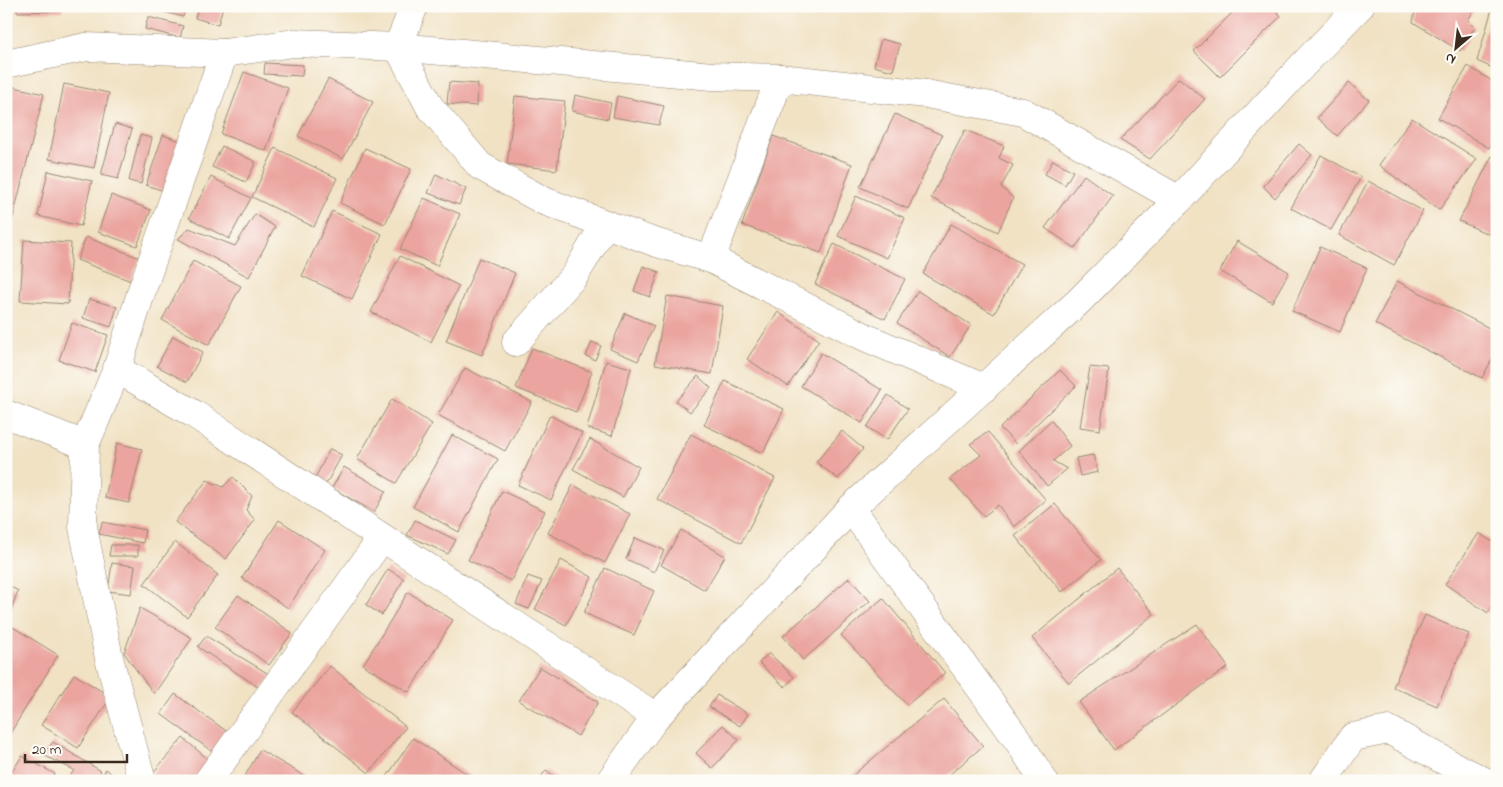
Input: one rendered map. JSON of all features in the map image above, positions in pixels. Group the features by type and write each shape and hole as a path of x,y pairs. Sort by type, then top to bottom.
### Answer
{"street":[{"path":"414,6 398,47 430,107 480,166 544,201 654,242 711,258 867,338 984,388"},
{"path":"610,781 656,716 851,508 1078,302 1179,200 1360,6"},
{"path":"6,64 86,47 224,53 294,43 398,47 712,76 780,78 926,94 1024,112 1179,200"},
{"path":"142,781 109,658 83,527 85,445 116,370 224,53"},
{"path":"711,258 780,78"},
{"path":"516,342 575,275 605,224"},
{"path":"116,370 194,414 656,716"},
{"path":"6,414 85,445"},
{"path":"851,508 1019,742 1044,781"},
{"path":"208,781 382,538"},
{"path":"1323,781 1353,738 1389,730 1484,781"}],"building":[{"path":"17,6 62,6 62,11 17,12"},
{"path":"149,6 186,6 183,17 149,8"},
{"path":"199,6 223,6 218,25 195,18"},
{"path":"1239,6 1272,6 1281,16 1220,77 1194,51"},
{"path":"1419,6 1477,6 1468,20 1475,27 1460,51 1413,22 1415,11"},
{"path":"1492,9 1497,11 1497,70 1477,61"},
{"path":"148,17 183,26 180,38 145,29"},
{"path":"881,39 900,44 893,71 874,66"},
{"path":"265,63 303,65 302,76 264,74"},
{"path":"1468,66 1497,84 1497,135 1489,148 1438,118"},
{"path":"244,72 288,88 266,151 221,134"},
{"path":"1179,78 1205,99 1150,159 1120,140"},
{"path":"328,79 373,102 343,159 298,136"},
{"path":"449,82 478,84 477,106 447,104"},
{"path":"1349,83 1369,100 1337,136 1317,118"},
{"path":"64,84 109,93 94,168 49,159"},
{"path":"6,85 44,94 12,221 6,220"},
{"path":"575,95 611,103 608,119 572,111"},
{"path":"515,96 565,101 557,170 507,164"},
{"path":"617,96 664,106 659,125 613,117"},
{"path":"895,114 942,135 908,209 860,187"},
{"path":"1412,118 1477,159 1439,210 1379,165"},
{"path":"115,124 132,129 118,179 101,175"},
{"path":"965,130 1004,146 999,158 1013,165 1001,187 1013,198 998,232 931,198"},
{"path":"140,135 152,138 141,184 129,181"},
{"path":"163,135 184,142 167,192 146,185"},
{"path":"773,136 852,164 821,253 742,225"},
{"path":"1299,144 1312,155 1275,198 1263,186"},
{"path":"222,146 256,162 246,182 212,167"},
{"path":"275,148 337,178 314,227 252,197"},
{"path":"365,148 411,169 385,224 340,203"},
{"path":"1321,155 1361,177 1331,230 1291,208"},
{"path":"1492,156 1497,159 1497,238 1459,221"},
{"path":"1053,160 1073,171 1065,185 1045,174"},
{"path":"48,171 92,181 81,226 38,216"},
{"path":"436,174 466,189 459,205 428,193"},
{"path":"1084,175 1113,196 1075,248 1045,228"},
{"path":"211,177 251,198 229,239 189,218"},
{"path":"1368,181 1423,211 1394,265 1339,235"},
{"path":"111,195 151,210 137,246 98,232"},
{"path":"856,196 905,218 887,258 838,236"},
{"path":"424,198 460,214 437,266 400,249"},
{"path":"332,211 382,234 352,299 302,276"},
{"path":"255,214 275,227 249,277 178,239 189,228 235,246"},
{"path":"951,224 1022,264 994,314 923,274"},
{"path":"86,237 140,258 131,281 77,260"},
{"path":"24,240 71,243 68,304 20,301"},
{"path":"1237,241 1289,272 1272,302 1220,271"},
{"path":"834,244 905,279 885,319 815,284"},
{"path":"1320,247 1367,268 1340,332 1292,311"},
{"path":"400,256 459,286 431,342 371,312"},
{"path":"479,258 515,273 482,355 446,341"},
{"path":"193,261 241,286 209,345 162,320"},
{"path":"643,266 659,272 650,297 634,291"},
{"path":"1397,281 1497,332 1497,350 1482,378 1375,324"},
{"path":"918,291 971,325 950,357 897,323"},
{"path":"667,296 723,306 712,374 655,364"},
{"path":"89,299 117,307 111,327 83,318"},
{"path":"778,312 819,340 788,386 747,359"},
{"path":"625,313 654,326 638,361 610,349"},
{"path":"72,323 108,335 95,372 59,360"},
{"path":"173,336 203,352 187,382 157,366"},
{"path":"592,342 601,346 595,360 586,356"},
{"path":"532,348 592,372 576,412 516,388"},
{"path":"821,353 882,390 862,423 801,386"},
{"path":"606,361 631,368 612,436 587,428"},
{"path":"1090,367 1109,369 1100,430 1080,427"},
{"path":"465,368 532,402 505,451 438,415"},
{"path":"1060,370 1076,386 1016,444 1000,428"},
{"path":"698,376 711,388 690,412 676,401"},
{"path":"725,381 784,409 763,453 704,425"},
{"path":"888,395 908,409 887,440 867,427"},
{"path":"392,399 432,424 396,483 357,459"},
{"path":"550,415 582,433 551,500 518,485"},
{"path":"1051,420 1070,446 1053,461 1067,469 1047,486 1019,451"},
{"path":"842,431 863,449 838,479 816,462"},
{"path":"988,432 1046,500 1014,527 998,505 984,516 950,479 981,455 970,444"},
{"path":"691,434 775,478 741,543 657,499"},
{"path":"452,435 498,459 459,532 413,507"},
{"path":"590,439 639,467 623,497 573,469"},
{"path":"117,443 142,449 129,503 105,498"},
{"path":"330,449 342,455 326,484 315,478"},
{"path":"1093,455 1098,472 1080,476 1076,458"},
{"path":"344,467 386,491 374,512 332,488"},
{"path":"233,477 252,496 246,510 255,520 226,559 175,522 207,480 223,487"},
{"path":"573,485 630,514 605,563 548,533"},
{"path":"502,491 545,511 511,581 468,560"},
{"path":"1055,504 1101,560 1062,592 1015,536"},
{"path":"279,520 325,550 288,608 242,578"},
{"path":"415,520 456,540 448,554 407,535"},
{"path":"102,522 145,530 143,543 99,534"},
{"path":"681,530 725,556 705,590 661,565"},
{"path":"1479,533 1497,545 1497,600 1488,613 1445,584"},
{"path":"635,538 664,550 654,572 626,559"},
{"path":"175,542 218,575 187,617 144,584"},
{"path":"111,545 138,545 138,556 109,556"},
{"path":"561,560 592,577 566,625 535,609"},
{"path":"112,563 135,566 131,594 108,591"},
{"path":"605,568 654,591 634,635 584,613"},
{"path":"1117,568 1154,614 1069,683 1032,638"},
{"path":"388,569 404,579 382,615 366,605"},
{"path":"528,576 542,581 529,609 516,604"},
{"path":"849,578 870,601 803,660 783,636"},
{"path":"6,584 18,591 10,612 6,610"},
{"path":"408,592 453,620 409,692 363,665"},
{"path":"238,595 292,633 269,665 215,627"},
{"path":"883,598 945,673 907,705 841,635"},
{"path":"140,608 192,638 154,694 124,653"},
{"path":"1425,615 1469,634 1437,706 1393,687"},
{"path":"1197,624 1228,667 1114,750 1079,702"},
{"path":"13,627 58,655 6,740 6,638"},
{"path":"206,636 272,676 261,689 198,647"},
{"path":"769,653 794,677 785,687 759,663"},
{"path":"330,666 406,727 369,773 292,712"},
{"path":"540,667 598,702 578,736 519,701"},
{"path":"74,674 111,697 78,748 41,725"},
{"path":"175,694 229,733 214,753 161,714"},
{"path":"717,695 748,714 740,726 709,707"},
{"path":"944,699 983,746 942,781 846,781"},
{"path":"723,725 739,740 712,768 696,753"},
{"path":"183,738 209,760 191,781 157,781 151,775"},
{"path":"413,738 470,776 467,781 384,781"},
{"path":"53,742 101,771 95,781 67,781 74,770 43,755"},
{"path":"260,750 313,781 242,781"},
{"path":"22,756 55,774 51,781 6,781"},
{"path":"106,769 120,781 100,781"},
{"path":"546,770 561,781 538,781"}]}
